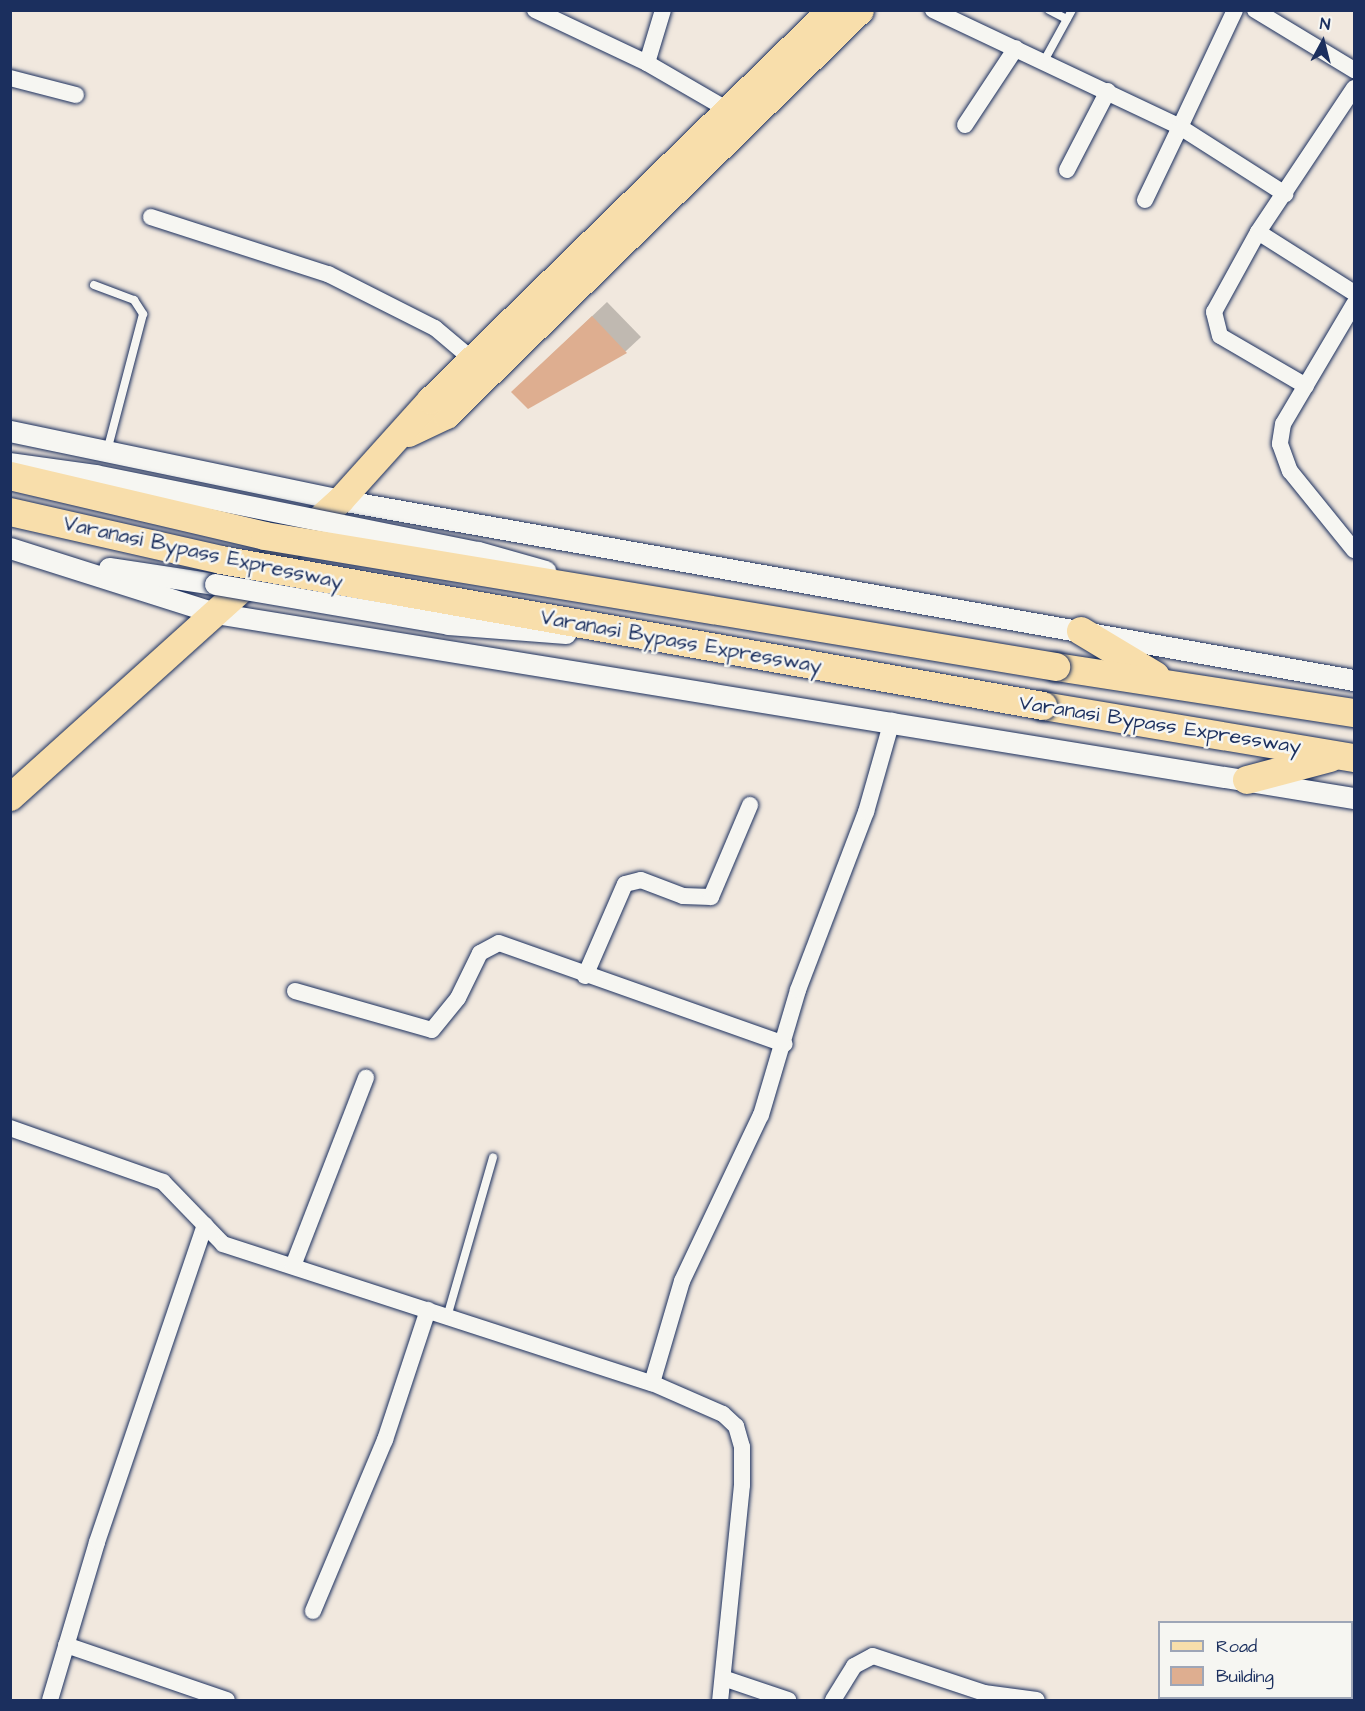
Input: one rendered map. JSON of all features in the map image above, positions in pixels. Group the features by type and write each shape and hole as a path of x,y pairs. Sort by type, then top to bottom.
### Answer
{"highway":[{"name":"Varanasi Bypass Expressway","path":"10,476 265,536 1056,667 1354,713"},
{"name":"Varanasi Bypass Expressway","path":"10,512 221,560 1043,706 1348,756"},
{"path":"1080,631 1168,683"},
{"path":"1247,780 1348,756"}],"main road":[{"path":"10,797 340,500 474,361 830,10"},
{"path":"399,437 446,415 860,10"}],"street":[{"path":"535,10 555,14 728,110"},
{"path":"647,63 663,10"},
{"path":"933,10 1180,127 1285,194"},
{"path":"1145,201 1235,10"},
{"path":"1254,10 1354,70"},
{"path":"965,125 1016,48"},
{"path":"10,78 76,95"},
{"path":"1306,386 1220,336 1214,324 1222,291 1258,232 1354,88"},
{"path":"1067,170 1108,91"},
{"path":"151,217 328,274 435,328 474,361"},
{"path":"1258,232 1354,293"},
{"path":"1354,304 1283,424 1283,459 1354,550"},
{"path":"10,431 340,500 1354,680"},
{"path":"10,463 94,475 478,552 642,599"},
{"path":"15,549 215,613 892,721 1354,798"},
{"path":"15,549 448,624 678,641"},
{"path":"652,1383 682,1281 761,1115 785,1044 798,990 866,812 892,721"},
{"path":"585,976 625,884 640,880 683,896 711,897 750,805"},
{"path":"295,991 432,1030 440,1025 480,953 491,943 785,1044"},
{"path":"293,1266 366,1078"},
{"path":"10,1128 163,1182 223,1244 652,1383 723,1414 736,1426 742,1446 720,1701"},
{"path":"50,1701 66,1645 205,1225"},
{"path":"313,1611 385,1440 428,1310"},
{"path":"66,1645 227,1701"},
{"path":"833,1701 854,1666 873,1656 984,1693 1036,1701"},
{"path":"723,1678 788,1701"}],"lane":[{"path":"1049,10 1067,19"},
{"path":"1044,62 1072,10"},
{"path":"94,285 134,300 143,314 107,452"},
{"path":"447,1317 493,1158"}],"building":[{"path":"592,316 627,353 528,409 511,392"}]}
